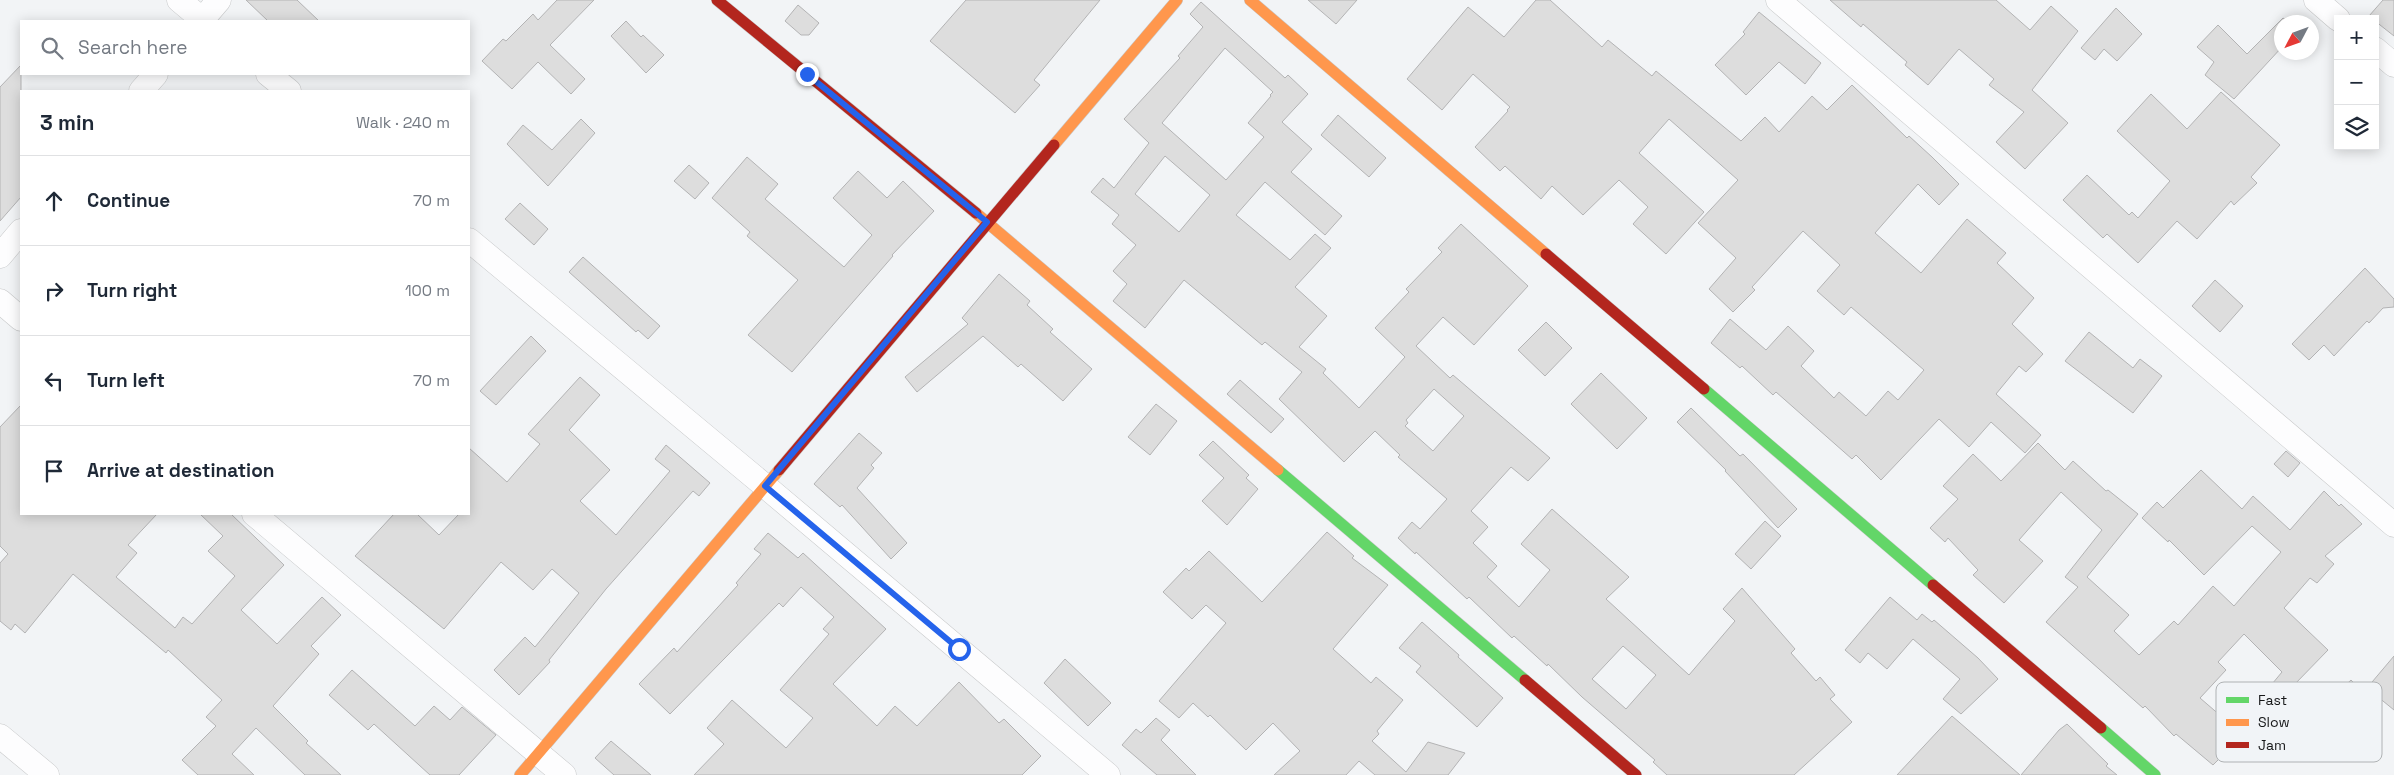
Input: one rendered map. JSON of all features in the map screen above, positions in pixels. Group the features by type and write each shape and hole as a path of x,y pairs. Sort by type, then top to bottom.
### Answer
{"street":[{"path":"178,0 201,20"},
{"path":"203,20 219,0"},
{"path":"717,0 987,222 1636,775"},
{"path":"520,775 987,222 1178,0"},
{"path":"1250,0 2155,775"},
{"path":"1778,0 2394,525"},
{"path":"2316,0 2334,16"},
{"path":"2379,52 2394,65"},
{"path":"142,90 155,75"},
{"path":"269,75 288,90"},
{"path":"0,256 20,232"},
{"path":"470,241 1108,775"},
{"path":"0,301 20,317"},
{"path":"255,515 564,775"},
{"path":"0,736 47,775"}],"building":[{"path":"246,0 297,0 318,20 267,20"},
{"path":"557,0 594,0 550,45 585,79 571,94 538,62 512,89 482,61 503,39 506,41 533,14 538,20"},
{"path":"966,0 1100,0 1034,80 1040,85 1015,113 930,41"},
{"path":"1308,0 1357,0 1336,24"},
{"path":"1536,0 1550,0 1602,47 1608,40 1652,76 1656,71 1741,141 1765,117 1779,132 1812,96 1827,110 1852,85 1907,138 1909,136 1932,157 1959,184 1939,205 1918,184 1875,233 1921,273 1967,219 2006,253 1997,263 2034,298 2012,324 2043,354 2026,372 2019,366 1996,394 2041,435 2025,453 1991,422 1969,447 1939,419 1881,480 1856,455 1852,459 1776,392 1773,395 1742,366 1740,368 1711,343 1730,319 1766,350 1788,326 1814,351 1801,366 1834,398 1839,392 1866,416 1888,391 1898,400 1924,370 1851,307 1844,315 1817,291 1840,265 1803,231 1752,287 1755,290 1733,312 1709,289 1736,258 1698,223 1738,180 1669,119 1639,153 1704,212 1666,254 1633,224 1648,207 1619,180 1583,215 1552,186 1541,199 1505,166 1500,171 1475,147 1510,107 1473,74 1442,110 1407,79 1468,7 1504,37"},
{"path":"1830,0 1996,0 2030,30 2051,6 2078,31 2032,90 2068,123 2025,169 1996,142 2024,112 1989,85 1994,79 1959,49 1928,85 1905,65 1907,62 1863,24 1861,27"},
{"path":"2383,0 2394,0 2394,36 2379,24 2379,15 2370,15"},
{"path":"1201,2 1285,78 1288,75 1308,94 1282,122 1312,149 1291,172 1342,216 1325,235 1265,182 1236,215 1290,260 1315,234 1331,248 1295,287 1327,316 1299,347 1326,369 1323,373 1359,408 1405,357 1375,328 1409,292 1406,289 1442,252 1438,248 1461,224 1528,286 1474,345 1443,317 1416,346 1450,378 1453,375 1550,458 1528,481 1511,467 1471,511 1488,527 1473,543 1497,566 1487,577 1519,607 1550,570 1521,544 1552,509 1629,577 1606,599 1689,675 1735,621 1723,609 1742,588 1795,649 1791,653 1816,681 1820,677 1835,695 1830,699 1852,722 1794,775 1667,775 1653,762 1655,760 1582,697 1548,664 1547,666 1514,636 1512,638 1469,597 1467,599 1398,538 1412,522 1420,529 1447,499 1398,457 1400,455 1375,431 1344,462 1279,399 1302,372 1265,342 1262,345 1184,280 1145,328 1113,301 1127,284 1113,271 1136,245 1112,224 1119,215 1091,192 1103,178 1114,188 1149,143 1124,119 1180,58 1178,56 1203,27 1190,14","holes":["1225,48 1273,92 1248,123 1264,137 1226,180 1162,123","1165,156 1210,195 1179,232 1135,194","1434,389 1464,416 1433,451 1405,426 1408,423 1406,420","1623,646 1656,675 1626,709 1592,679"]},
{"path":"798,5 819,23 809,35 801,35 785,21"},
{"path":"2116,8 2142,34 2117,61 2104,49 2095,60 2081,48"},
{"path":"1759,12 1821,63 1805,84 1779,62 1746,95 1715,65 1745,34 1743,32"},
{"path":"626,21 641,37 643,35 664,55 646,73 611,36"},
{"path":"2218,25 2247,54 2274,27 2274,56 2234,99 2205,75 2214,62 2197,47"},
{"path":"20,66 20,198 0,221 0,87"},
{"path":"2221,92 2280,145 2251,177 2257,183 2234,205 2231,201 2197,239 2177,221 2138,263 2107,234 2103,238 2063,200 2087,175 2129,215 2132,212 2138,218 2170,181 2117,131 2151,94 2187,129"},
{"path":"1338,115 1386,158 1369,177 1321,135"},
{"path":"581,119 595,133 548,186 507,144 523,125 552,150"},
{"path":"747,157 778,184 765,199 844,267 872,235 833,198 858,171 887,198 903,181 934,211 892,255 792,372 748,335 798,280 747,236 750,232 712,198"},
{"path":"689,165 709,183 695,199 674,181"},
{"path":"520,203 548,229 534,245 505,219"},
{"path":"583,257 660,326 648,339 638,330 636,332 569,272"},
{"path":"2365,268 2394,299 2394,307 2383,308 2369,323 2367,321 2334,356 2324,345 2309,360 2292,344"},
{"path":"999,274 1030,301 1027,305 1053,329 1050,332 1092,369 1063,401 1021,364 1018,367 983,336 917,392 905,377 968,324 962,318"},
{"path":"2215,280 2243,306 2220,332 2192,306"},
{"path":"1546,322 1572,348 1545,376 1518,350"},
{"path":"2089,332 2133,368 2140,359 2162,376 2133,413 2065,361"},
{"path":"531,336 546,351 496,405 480,391"},
{"path":"1601,373 1647,418 1617,449 1571,404"},
{"path":"580,377 600,395 569,430 610,470 580,501 616,535 670,471 655,459 666,445 710,483 699,496 693,491 606,589 549,660 550,662 519,695 494,670 525,637 535,647 579,593 552,569 533,590 501,562 444,629 355,556 393,515 418,515 439,535 458,515 470,515 470,449 507,482 540,444 528,434"},
{"path":"1240,380 1284,419 1271,433 1227,394"},
{"path":"1156,404 1177,421 1150,455 1128,437"},
{"path":"20,406 20,515 156,515 128,545 137,553 116,577 175,628 183,617 192,624 235,576 208,551 223,536 201,515 232,515 284,565 241,610 277,644 322,597 341,615 311,646 319,654 273,706 308,741 306,743 341,775 305,775 256,728 232,754 254,775 198,775 182,760 216,726 206,717 222,700 168,650 166,653 73,574 25,633 15,624 11,630 0,621 0,563 8,554 0,546 0,427"},
{"path":"1691,408 1740,456 1743,454 1797,509 1778,528 1726,470 1677,422"},
{"path":"859,433 882,453 871,465 874,468 857,488 907,543 891,559 842,505 840,507 814,484"},
{"path":"1213,441 1249,475 1246,478 1258,489 1227,525 1202,501 1224,478 1199,455"},
{"path":"2038,443 2065,470 2073,461 2106,491 2108,490 2138,514 2087,577 2129,615 2114,631 2139,655 2174,621 2178,625 2213,586 2234,606 2281,552 2252,526 2204,575 2169,540 2168,542 2142,518 2157,502 2163,508 2201,470 2242,509 2253,496 2290,530 2324,491 2362,524 2325,556 2334,564 2317,583 2310,578 2284,608 2328,650 2297,682 2274,682 2282,672 2244,634 2218,662 2226,670 2200,698 2216,712 2216,762 2213,765 2176,734 2174,736 2145,706 2143,708 2046,622 2078,587 2065,577 2102,530 2061,492 2019,540 2043,561 2004,603 1973,575 1978,570 1948,538 1945,542 1930,528 1958,499 1943,486 1973,454 2001,481"},
{"path":"2286,451 2300,463 2288,477 2274,464"},
{"path":"1765,521 1781,536 1751,569 1735,554"},
{"path":"1327,532 1354,556 1352,558 1388,585 1333,649 1371,683 1376,677 1403,700 1377,731 1379,734 1372,741 1406,772 1428,742 1465,753 1448,775 1375,775 1359,761 1346,775 1274,775 1300,751 1273,723 1246,750 1210,715 1208,717 1193,703 1179,718 1159,701 1226,623 1206,605 1192,619 1163,592 1186,568 1189,571 1209,551 1262,602"},
{"path":"768,533 798,558 803,553 886,629 833,684 877,726 895,706 917,726 959,682 999,723 1004,719 1041,756 1022,775 694,775 724,744 707,728 732,700 786,748 813,718 780,690 829,634 823,629 834,617 801,587 783,607 779,603 670,714 639,684 674,648 677,652 738,585 736,583 761,554 754,549"},
{"path":"1890,597 1917,620 1922,614 1932,622 1934,620 1978,658 1998,679 1961,714 1943,699 1960,679 1913,639 1887,669 1868,653 1860,663 1845,650"},
{"path":"1422,622 1503,698 1477,727 1416,672 1421,666 1399,648"},
{"path":"2394,656 2394,710 2382,700 2382,682 2372,682"},
{"path":"1065,659 1111,703 1088,726 1044,683"},
{"path":"352,670 415,726 434,706 450,720 462,707 496,735 459,775 430,775 374,724 368,730 329,695"},
{"path":"1952,716 2020,775 1897,775"},
{"path":"1156,718 1170,730 1161,740 1196,775 1157,775 1122,745 1136,729 1141,733"},
{"path":"2067,724 2108,764 2106,766 2117,775 2021,775 2059,730"},
{"path":"611,741 651,775 614,775 595,758"}],"traffic: fast":[{"path":"1704,389 1933,585"},
{"path":"1278,470 1525,680"},
{"path":"2101,728 2155,775"}],"traffic: slow":[{"path":"1054,145 1177,0"},
{"path":"1250,0 1546,254"},
{"path":"976,213 1278,470"},
{"path":"520,775 779,470"}],"traffic: jam":[{"path":"717,0 976,213"},
{"path":"779,470 1054,145"},
{"path":"1546,254 1704,389"},
{"path":"1933,585 2101,728"},
{"path":"1525,680 1636,775"}],"route":[{"path":"807,74 987,222 765,486 959,649"}]}
